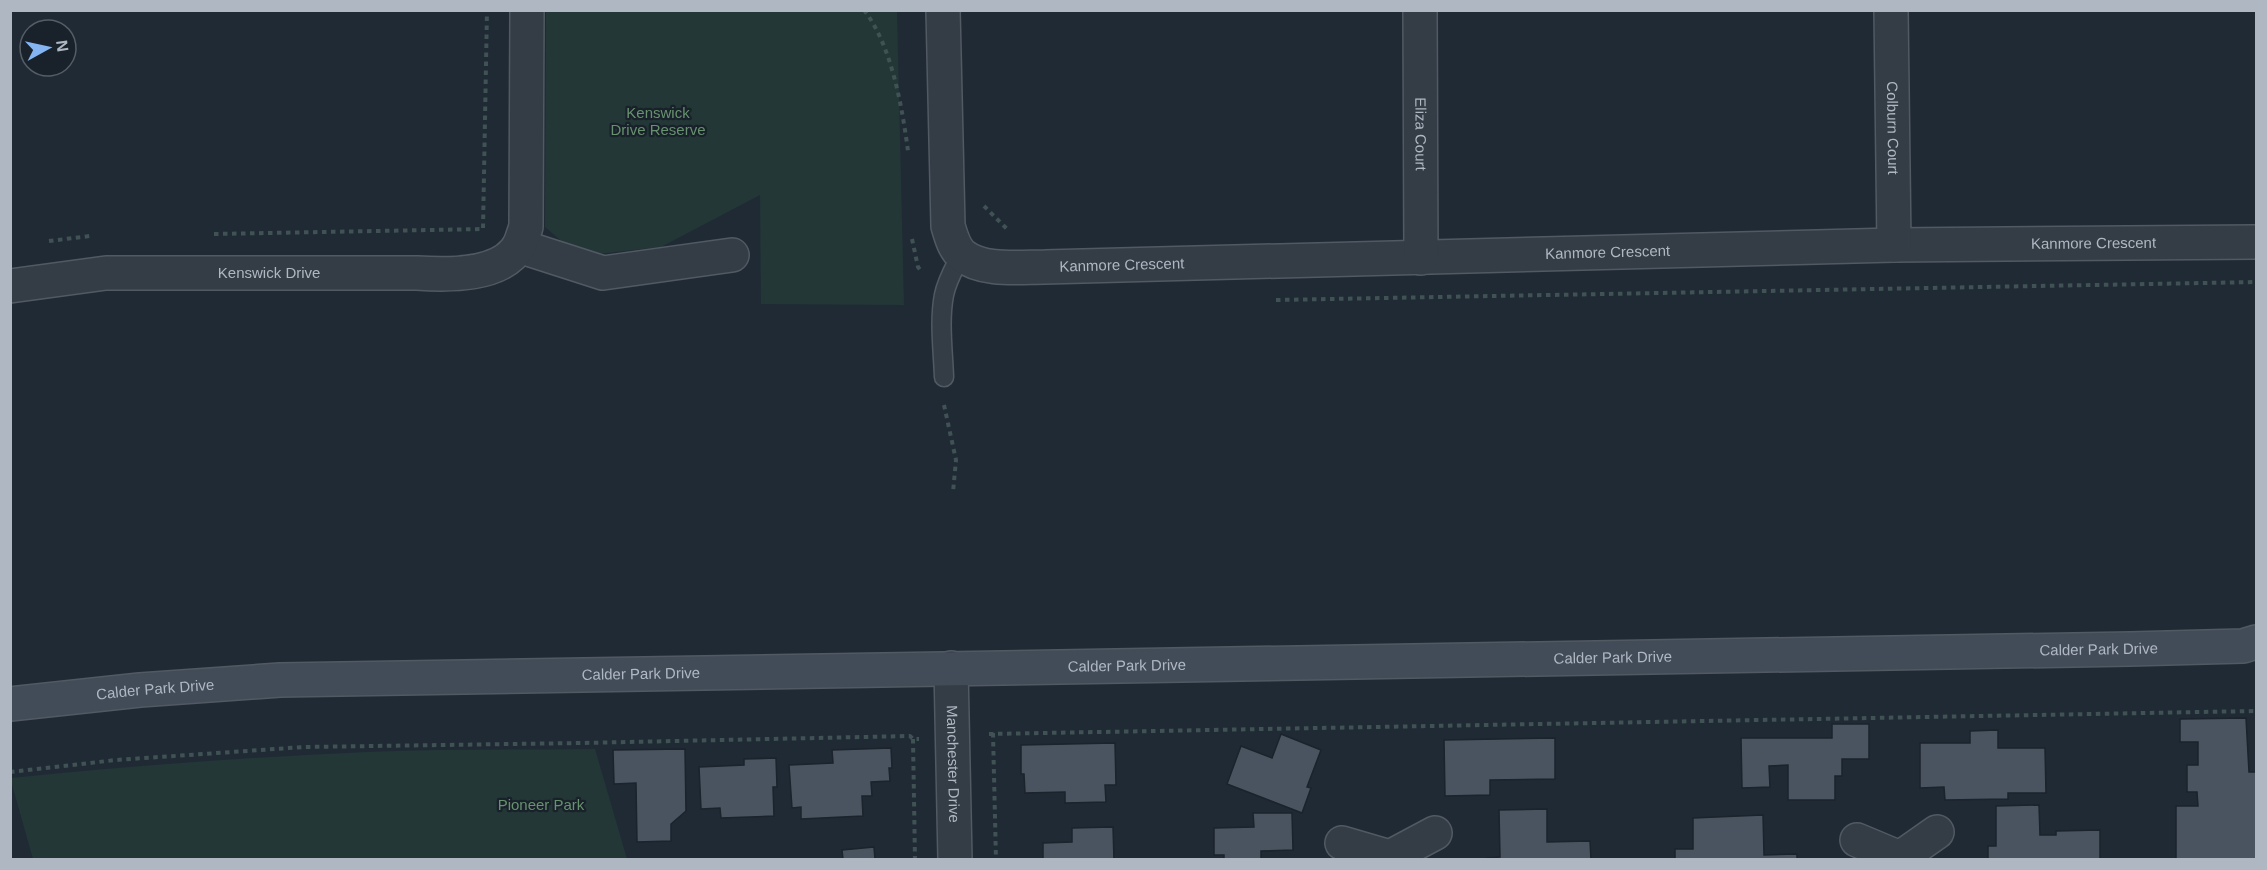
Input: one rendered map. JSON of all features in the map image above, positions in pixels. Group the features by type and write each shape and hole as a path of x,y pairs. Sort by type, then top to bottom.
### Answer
{"street":[{"path":"527,10 527,208 526,227 519,246 603,273 732,255"},
{"path":"943,10 946,205 948,226 953,242 962,255"},
{"name":"Eliza Court","path":"1420,10 1421,258"},
{"name":"Colburn Court","path":"1891,10 1894,245"},
{"name":"Kanmore Crescent","path":"962,255 975,262 1014,268 1894,245 2256,242"},
{"name":"Kenswick Drive","path":"10,286 106,273 468,273 503,262 519,246"},
{"name":"Calder Park Drive","path":"10,704 140,690 280,680 1746,656 2252,645"},
{"name":"Manchester Drive","path":"951,668 955,860"},
{"path":"1857,840 1900,859 1937,832"},
{"path":"1342,843 1391,858 1435,833"}],"lane":[{"path":"944,377 942,307 944,293 950,275 962,255"}],"path":[{"path":"210,234 483,229 487,10"},
{"path":"864,10 874,23 888,55 905,128 909,157"},
{"path":"984,197 984,208 1008,230 1017,230"},
{"path":"45,242 91,236"},
{"path":"944,377 944,406 956,460 953,492"},
{"path":"10,772 116,760 304,747 898,736 910,736 913,739 993,733 2256,711"},
{"path":"993,733 996,860"},
{"path":"913,739 915,860"}],"green space":[{"name":"Kenswick Drive Reserve","path":"546,11 897,11 904,305 761,304 760,195 661,247 579,256 545,227"},
{"name":"Pioneer Park","path":"595,749 627,859 33,859 11,781 11,778 279,756 396,751"}],"building":[{"path":"2246,718 2249,772 2256,772 2256,860 2176,860 2176,806 2198,806 2197,792 2187,792 2187,765 2198,765 2198,742 2180,742 2180,719"},
{"path":"1832,724 1869,724 1869,759 1842,759 1842,776 1835,776 1835,800 1788,800 1788,765 1769,766 1770,787 1742,788 1741,738 1832,738"},
{"path":"1998,730 1998,748 2045,748 2046,793 2008,793 2008,799 1945,800 1944,787 1920,788 1920,743 1970,743 1970,731"},
{"path":"1281,734 1321,750 1307,787 1311,788 1302,813 1227,784 1241,746 1272,758"},
{"path":"1555,738 1555,779 1490,780 1490,795 1445,796 1444,740"},
{"path":"1115,743 1116,785 1105,785 1106,802 1065,803 1065,792 1025,793 1024,774 1021,774 1021,745"},
{"path":"891,748 890,781 871,782 872,796 862,796 863,816 801,819 801,807 792,808 789,765 833,763 832,750"},
{"path":"685,749 686,811 671,824 671,841 637,842 636,783 614,784 613,750"},
{"path":"776,758 777,787 773,787 774,816 721,818 720,808 701,809 699,767 744,765 744,759"},
{"path":"2039,805 2040,835 2056,835 2056,831 2100,830 2100,860 1988,860 1988,846 1996,846 1996,806"},
{"path":"1547,809 1547,842 1590,841 1591,860 1487,860 1487,858 1500,857 1499,810"},
{"path":"1253,813 1292,813 1293,850 1261,851 1261,859 1267,860 1224,860 1224,855 1214,855 1214,828 1254,827"},
{"path":"1763,815 1764,855 1797,854 1797,860 1675,860 1675,849 1693,849 1693,818"},
{"path":"1113,827 1114,860 1043,860 1043,843 1072,842 1072,828"},
{"path":"874,847 875,860 832,860 843,859 842,850"}]}
